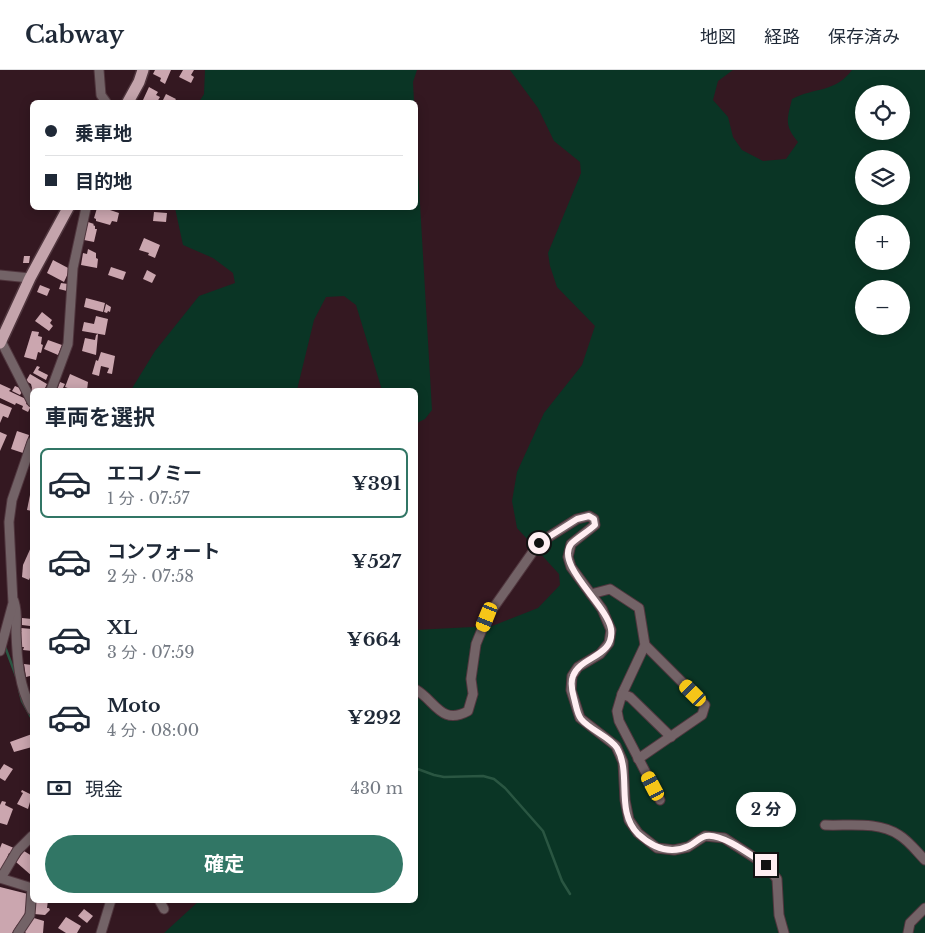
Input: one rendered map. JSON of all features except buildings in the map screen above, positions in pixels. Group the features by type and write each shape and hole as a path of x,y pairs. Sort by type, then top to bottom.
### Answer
{"main road":[{"path":"129,100 143,70"},
{"path":"0,342 30,278 67,210"}],"street":[{"path":"99,70 101,95 105,100"},
{"path":"52,388 68,344 74,268 86,210"},
{"path":"0,275 30,278"},
{"path":"0,342 30,398"},
{"path":"2,644 11,616 13,599 10,543 12,500 30,448"},
{"path":"418,691 424,694 442,713 450,716 461,715 468,711 473,694 471,679 476,644 487,617 539,543 577,519 589,516 594,519 595,525 571,544 568,557 571,567 606,615 611,630 609,643 600,654 578,667 572,676 571,690 580,718 616,746 623,762 625,800 629,820 638,833 657,848 674,850 688,847 705,836 724,838 766,865 777,879 779,915 784,933"},
{"path":"591,594 610,589 639,608 645,645 622,694 617,711 619,721 660,800"},
{"path":"13,599 18,612 16,642 21,680 24,694 30,706"},
{"path":"638,759 702,715 705,705 645,645"},
{"path":"622,694 630,697 671,737"},
{"path":"825,825 886,828 901,836 925,860"},
{"path":"30,838 17,851 0,878 30,887"},
{"path":"18,933 30,915 31,903"},
{"path":"101,933 110,903"},
{"path":"161,903 164,909"},
{"path":"908,933 910,923 925,908"}],"green space":[{"path":"205,70 417,70 413,82 414,100 200,100 204,94"},
{"path":"510,70 733,70 718,81 713,100 728,117 733,137 742,150 763,161 786,159 798,142 790,131 788,122 792,99 839,83 852,70 925,70 925,933 164,933 197,903 418,903 418,630 492,626 538,608 560,585 559,574 517,528 512,501 517,472 544,413 582,365 595,326 557,287 548,253 581,173 580,162 554,141 538,108"},
{"path":"418,170 432,410 425,419 418,422 418,388 381,388 356,305 344,296 326,297 314,320 297,388 132,388 155,351 199,296 235,283 233,273 213,258 183,245 175,210 418,210"}],"waterway":[{"path":"4,644 16,676"},
{"path":"19,689 22,701 30,715"},
{"path":"418,769 444,777 483,776 494,779 505,788 543,831 562,881 570,894"}],"route":[{"path":"539,543 577,519 589,516 594,519 595,525 584,536 571,544 568,557 571,567 602,608 611,630 609,643 600,654 578,667 572,676 571,690 580,718 616,746 623,762 625,800 629,820 638,833 657,848 674,850 688,847 705,836 724,838 766,865"}]}
